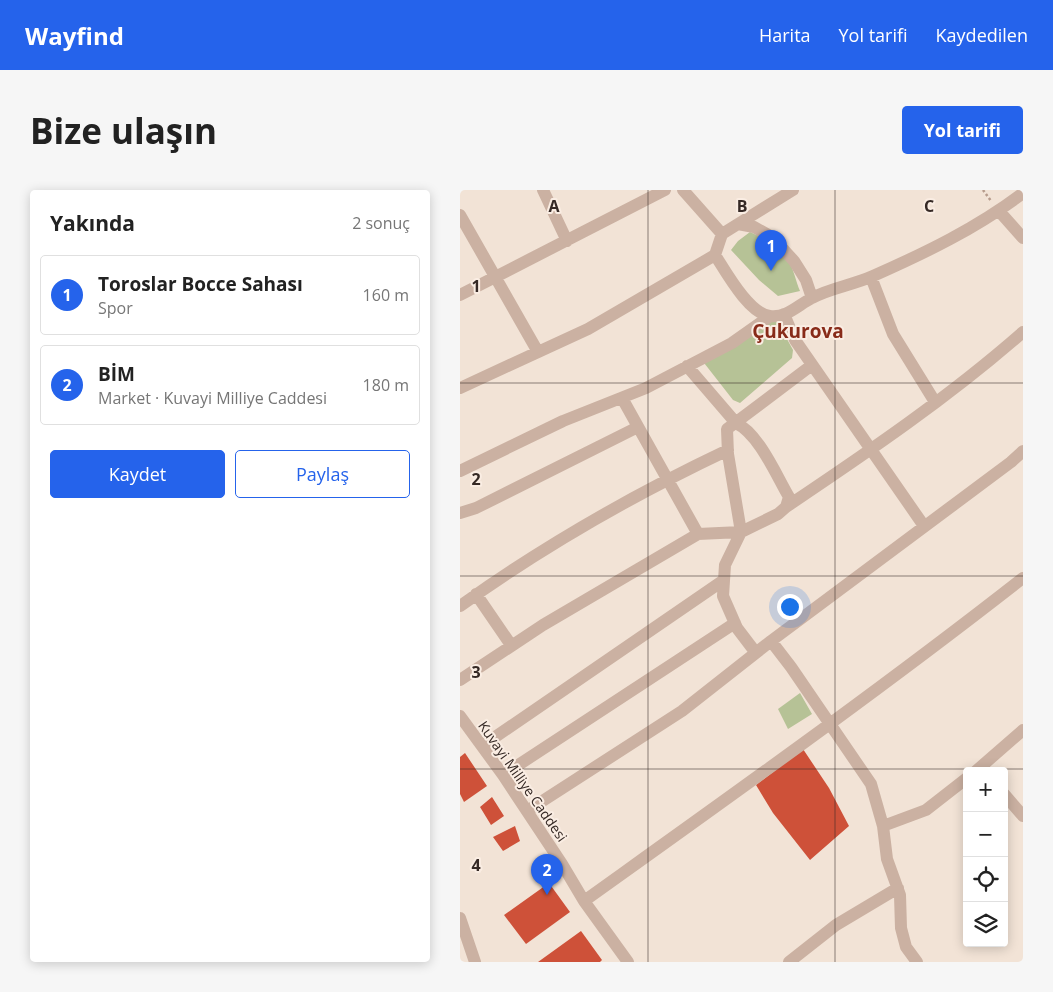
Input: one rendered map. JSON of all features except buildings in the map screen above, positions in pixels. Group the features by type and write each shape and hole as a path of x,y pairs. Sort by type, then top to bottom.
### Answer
{"street":[{"path":"543,190 567,241"},
{"path":"460,295 665,190"},
{"path":"683,190 722,234"},
{"path":"460,388 588,329 715,255 722,234 794,190"},
{"path":"715,255 743,296 758,312 770,316 784,314 796,310 812,298 871,277 966,231 999,211 1023,193"},
{"path":"999,211 1023,238"},
{"path":"460,215 538,352"},
{"path":"738,224 754,227 772,237 794,261 806,280 812,298"},
{"path":"871,277 893,334 935,402"},
{"path":"784,314 795,340 924,526"},
{"path":"460,471 563,420 646,388 732,343 770,316"},
{"path":"460,680 511,645 698,534 741,532 778,514 982,368 1023,332"},
{"path":"756,652 737,628 723,596 725,564 741,532 728,450 728,429 812,365"},
{"path":"688,366 736,423 745,427 764,453 789,497 786,507"},
{"path":"622,398 698,534"},
{"path":"460,519 476,508 638,427"},
{"path":"460,606 537,554 667,479 728,450"},
{"path":"527,811 682,711 756,652 1011,462 1023,451"},
{"path":"460,513 476,508"},
{"path":"584,901 830,724 936,646 1023,578"},
{"path":"482,746 724,580"},
{"path":"476,594 511,645"},
{"path":"503,775 735,623"},
{"path":"771,641 871,784 883,826 887,859 900,896 902,928 906,947 917,962"},
{"name":"Kuvayi Milliye Caddesi","path":"460,716 503,775 584,901 628,962"},
{"path":"983,767 1023,730"},
{"path":"883,826 926,810 963,781"},
{"path":"1008,799 1023,816"},
{"path":"789,962 836,925 898,888"},
{"path":"460,918 473,961"}],"green space":[{"path":"750,232 761,237 785,256 792,268 800,291 778,296 759,280 731,250 738,241"},
{"path":"776,319 793,350 792,358 740,403 733,400 701,359"},
{"path":"800,693 812,714 788,729 778,709"}],"place":[{"name":"Toroslar Bocce Sahası","path":"771,271"},
{"name":"BİM","path":"547,895"}],"district":[{"name":"Çukurova","path":"798,331"}]}
